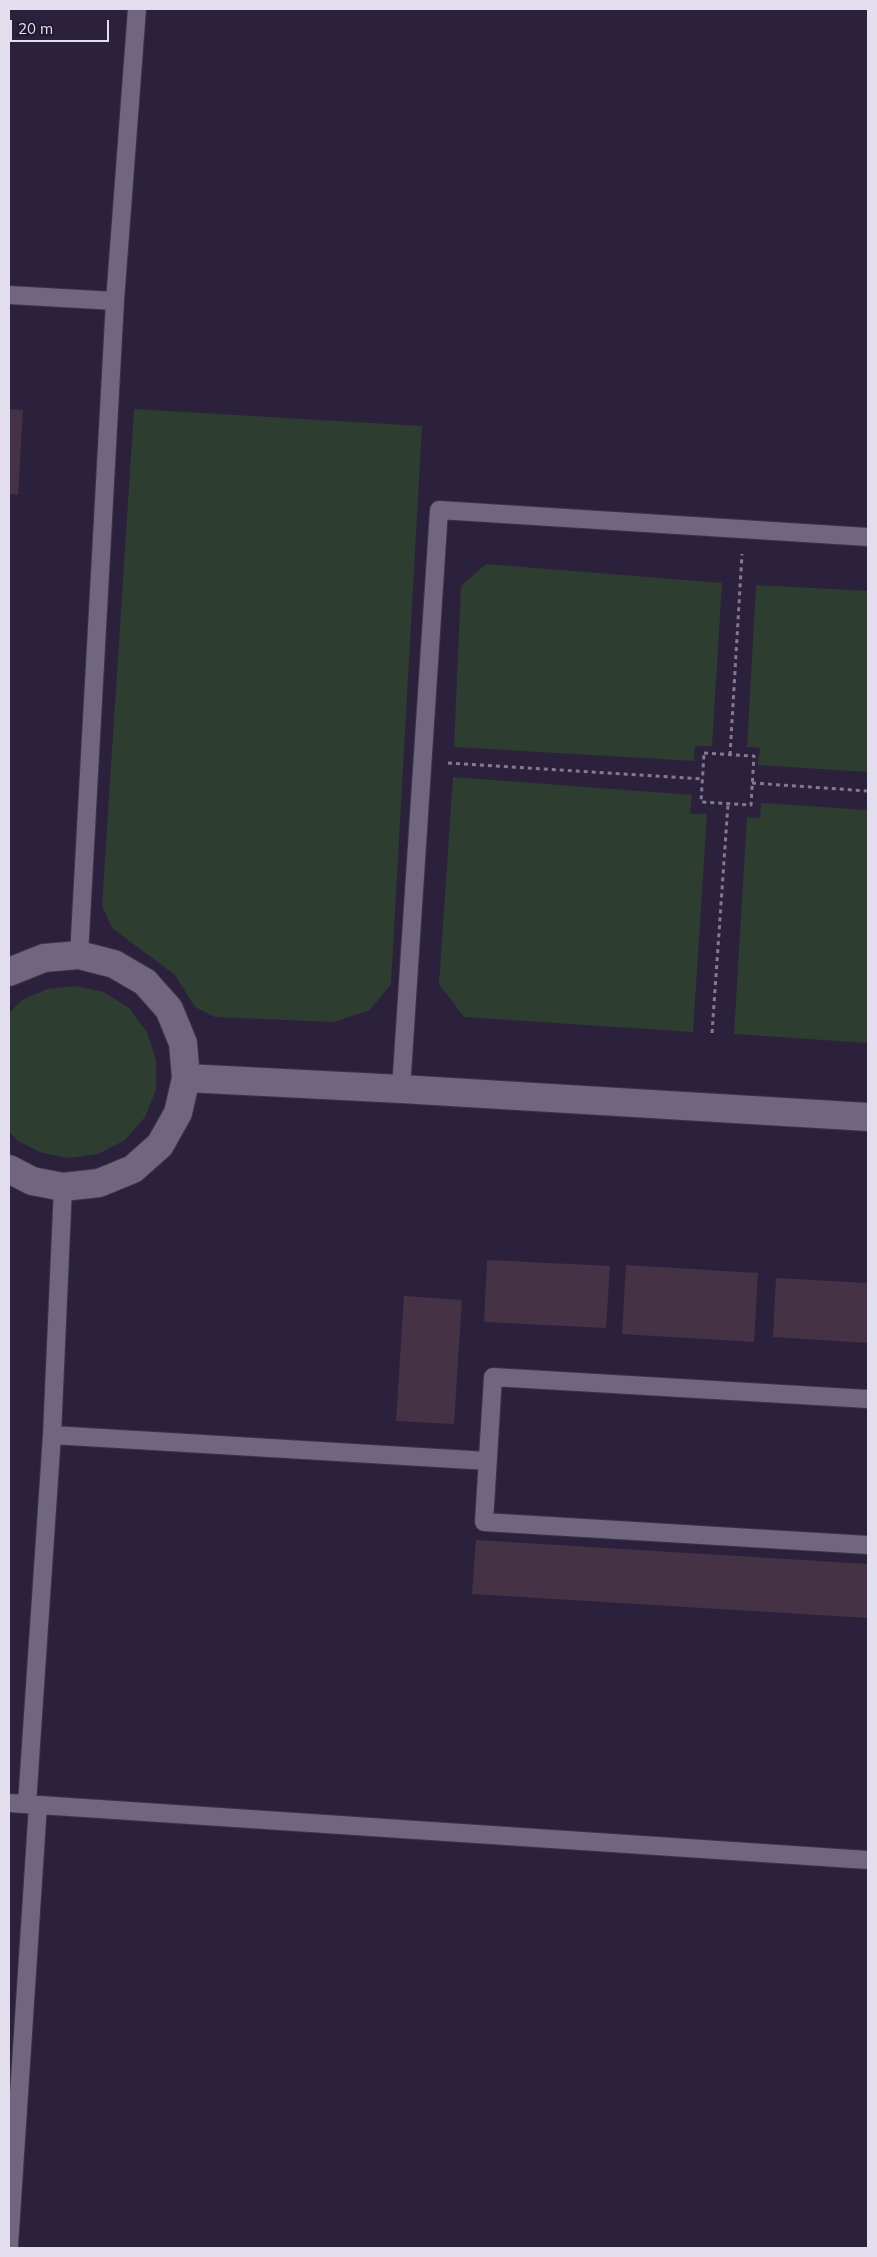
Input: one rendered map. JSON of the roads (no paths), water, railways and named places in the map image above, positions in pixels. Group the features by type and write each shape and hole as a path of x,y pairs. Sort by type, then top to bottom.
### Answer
{"street":[{"path":"9,972 44,958 79,955 114,964 145,982 169,1009 183,1043 186,1078 178,1113 160,1145 133,1169 99,1183 63,1187 32,1181 9,1169"},
{"path":"186,1078 868,1117"}],"lane":[{"path":"79,955 115,301 137,9"},
{"path":"9,295 115,301"},
{"path":"401,1089 438,510 868,537"},
{"path":"9,2246 14,2084 32,1805 63,1187"},
{"path":"868,1399 493,1377 484,1522 868,1545"},
{"path":"52,1435 488,1461"},
{"path":"9,1803 868,1860"}]}
